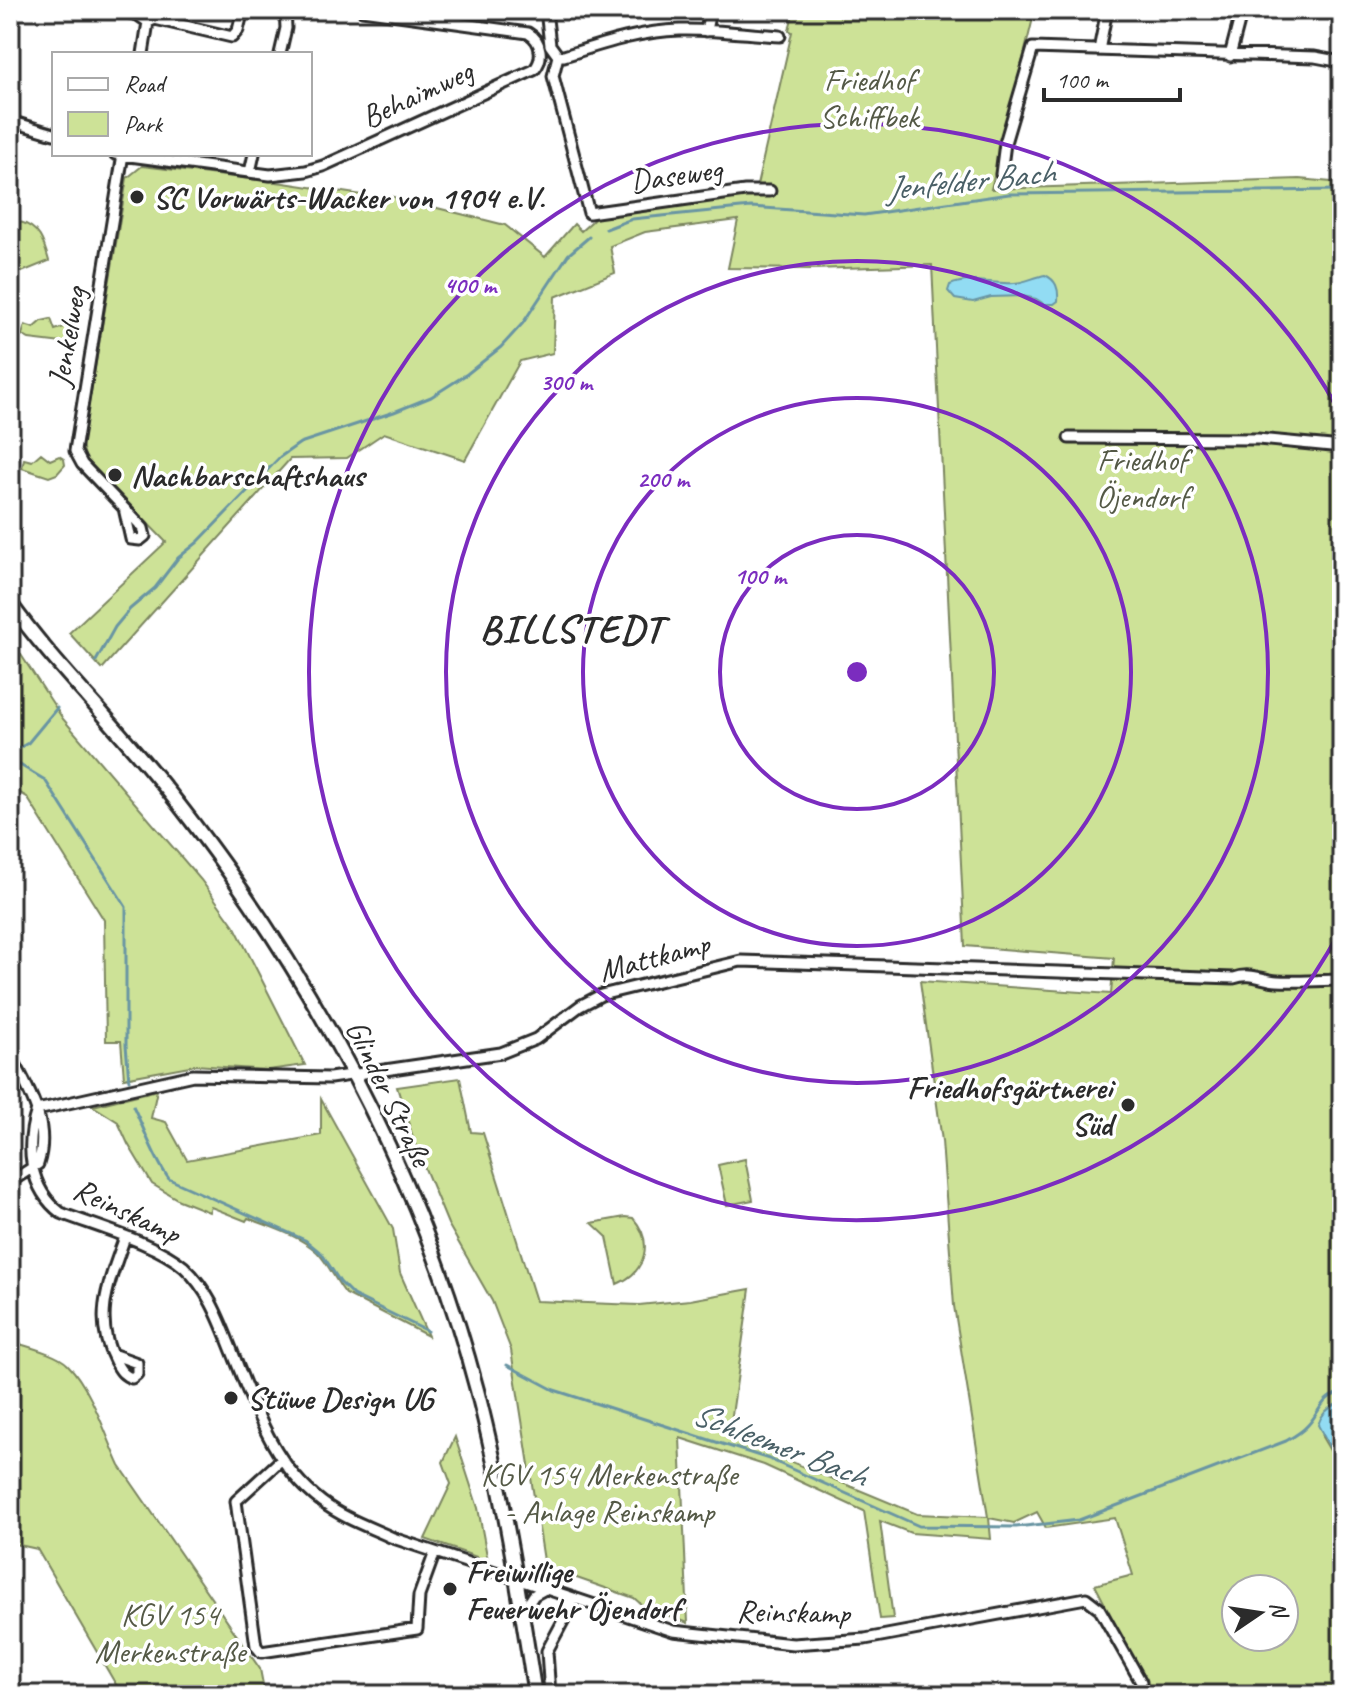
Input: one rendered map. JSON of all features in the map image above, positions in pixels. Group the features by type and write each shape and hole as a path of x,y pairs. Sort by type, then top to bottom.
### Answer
{"main road":[{"name":"Glinder Straße","path":"10,603 202,834 307,990 354,1075 407,1189 459,1331 488,1437 517,1579 535,1695"}],"street":[{"path":"118,10 232,37 238,30 243,10"},
{"path":"280,52 286,28 283,10"},
{"path":"362,10 370,10"},
{"name":"Behaimweg","path":"250,172 286,174 323,166 534,70 540,60 535,37 528,33 370,10"},
{"path":"546,10 550,45 558,56 644,34 680,30 780,36"},
{"path":"706,31 710,10"},
{"path":"1099,50 1107,10"},
{"path":"1230,56 1242,10"},
{"path":"144,52 153,17"},
{"path":"1001,174 1005,143 1033,48 1315,57 1342,62"},
{"name":"Daseweg","path":"558,56 553,76 589,213 745,191 770,191"},
{"path":"10,121 52,133"},
{"name":"Jenkelweg","path":"120,156 75,451 82,464 124,508"},
{"path":"128,156 250,172 254,156"},
{"path":"1069,438 1258,439 1342,447"},
{"name":"Mattkamp","path":"37,1110 193,1075 318,1078 506,1052 536,1039 580,1006 601,995 741,961 1234,978 1242,975 1263,976 1271,981 1342,980"},
{"path":"10,1054 43,1124 38,1164 10,1182"},
{"name":"Reinskamp","path":"32,1169 52,1205 61,1213 175,1260 195,1279 209,1298 267,1435 282,1459 323,1503 351,1520 393,1538 673,1631 793,1644 865,1639 1078,1598 1091,1600 1099,1608 1141,1682 1141,1695"},
{"path":"112,1354 103,1324 103,1309 106,1290 125,1237"},
{"path":"282,1459 236,1501 256,1646 261,1652 417,1629 419,1596 435,1552"},
{"path":"522,1613 534,1595 545,1589"},
{"path":"550,1695 547,1651 569,1610 572,1598"}],"green space":[{"path":"794,10 1035,10 991,189 1299,179 1342,183 1342,1405 1337,1404 1322,1437 1342,1471 1342,1695 1146,1695 1146,1683 1095,1585 1133,1575 1115,1518 1046,1528 1037,1512 1014,1523 989,1518 991,1539 911,1533 880,1521 893,1618 880,1619 864,1511 764,1465 680,1438 688,1623 643,1606 634,1598 545,1567 511,1350 492,1301 448,1224 416,1147 397,1087 460,1078 471,1132 483,1133 536,1301 639,1305 750,1289 729,1436 917,1514 988,1517 954,1306 942,1141 920,981 1111,994 1114,958 965,946 932,265 728,268 738,220 645,232 610,246 615,273 555,297 553,353 520,361 465,460 384,433 347,458 290,459 102,669 69,633 166,542 86,460 82,445 127,178 142,166 388,199 389,196 505,225 545,257 574,224 581,231 600,214 755,194 792,32 789,30"},
{"path":"20,222 37,232 49,261 12,276 10,251"},
{"path":"51,319 55,330 67,326 73,329 74,338 70,344 29,339 22,335 25,325 34,328 42,321"},
{"path":"41,453 50,460 59,456 64,459 65,465 49,477 22,468 24,459 32,461"},
{"path":"10,638 63,719 201,880 235,927 305,1065 268,1070 195,1065 124,1078 121,1041 106,1041 104,920 27,797 10,787"},
{"path":"157,1090 151,1118 166,1122 187,1160 321,1135 321,1099 393,1229 400,1273 428,1336 346,1294 321,1257 302,1241 248,1218 246,1221 211,1207 209,1212 179,1200 152,1184 118,1122 93,1106"},
{"path":"745,1159 753,1200 727,1205 718,1165"},
{"path":"633,1218 640,1227 644,1256 635,1272 617,1284 607,1237 592,1223"},
{"name":"KGV 154 Merkenstraße","path":"10,1341 57,1357 76,1375 91,1399 120,1466 260,1669 265,1695 122,1695 37,1549 10,1543"},
{"path":"455,1437 478,1508 488,1561 425,1539 451,1484 443,1462"}],"water":[{"path":"1045,275 1052,279 1057,288 1058,301 1054,304 1044,304 1023,296 991,297 973,302 955,299 948,291 950,285 958,282 1018,283"},
{"path":"1337,1404 1342,1405 1342,1471 1318,1425 1325,1412"}],"waterway":[{"name":"Jenfelder Bach","path":"606,229 632,219 751,207 864,215 1009,194 1342,190"},
{"name":"Jenfelder Bach","path":"96,661 115,627 130,609 155,588 178,558 198,542 280,457 300,443 431,397 467,374 501,347 523,323 568,255 589,237"},
{"name":"Jenfelder Bach","path":"10,753 28,743 57,708"},
{"name":"Schleemer Bach","path":"10,759 45,780 126,907 129,1080"},
{"name":"Schleemer Bach","path":"133,1106 169,1179 305,1240 322,1254 340,1282 353,1295 427,1331"},
{"name":"Schleemer Bach","path":"507,1365 554,1390 769,1459 919,1526 1016,1527 1043,1524"},
{"name":"Schleemer Bach","path":"1045,1524 1079,1520 1286,1441 1306,1427 1330,1397 1342,1393"}],"place":[{"name":"SC Vorwärts-Wacker von 1904 e.V.","path":"137,197"},
{"name":"Nachbarschaftshaus","path":"115,475"},
{"name":"Friedhofsgärtnerei Süd","path":"1128,1105"},
{"name":"Stüwe Design UG","path":"231,1398"},
{"name":"Freiwillige Feuerwehr Öjendorf","path":"450,1589"}],"district":[{"name":"BILLSTEDT","path":"572,629"}],"park label":[{"name":"Friedhof Schiffbek","path":"869,98"},
{"name":"Friedhof Öjendorf","path":"1142,478"},
{"name":"KGV 154 Merkenstraße - Anlage Reinskamp","path":"609,1492"}]}
